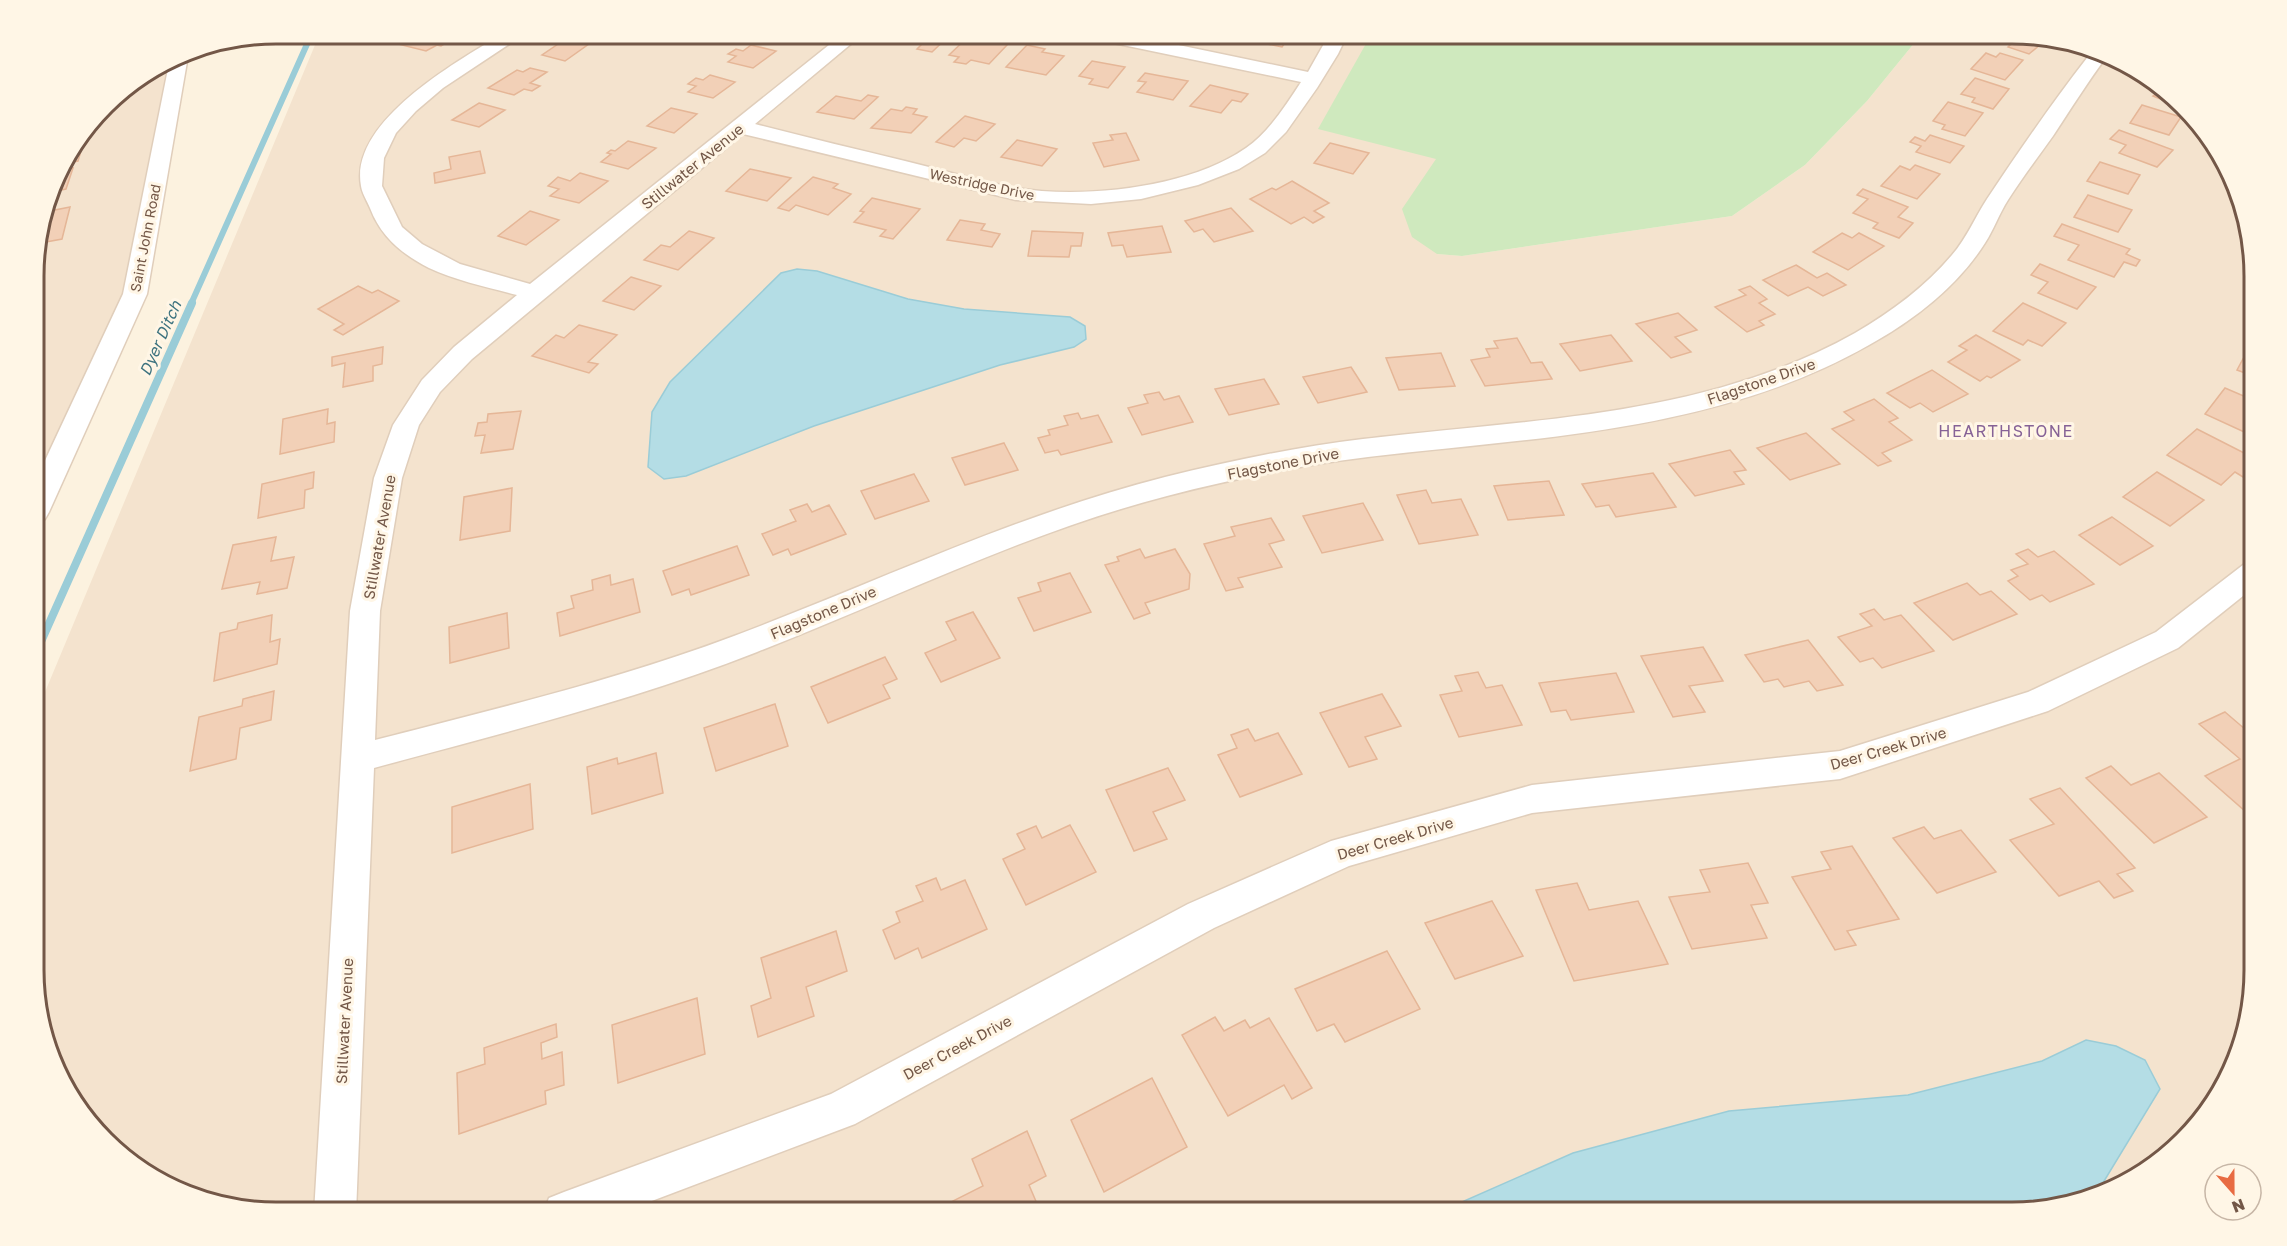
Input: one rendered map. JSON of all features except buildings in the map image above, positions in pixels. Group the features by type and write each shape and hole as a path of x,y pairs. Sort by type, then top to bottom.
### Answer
{"street":[{"path":"500,44 436,84 406,108 382,137 370,171 376,204 399,238 442,265 534,293"},
{"name":"Stillwater Avenue","path":"336,1202 365,611 388,478 406,425 431,386 463,352 842,44"},
{"path":"1146,44 1313,79"},
{"name":"Westridge Drive","path":"740,127 1016,194 1045,198 1088,198 1173,187 1232,165 1257,150 1280,127 1334,44"},
{"name":"Flagstone Drive","path":"358,758 589,698 662,674 744,645 1031,526 1092,506 1274,462 1320,454 1577,426 1643,415 1729,395 1816,363 1856,343 1900,316 1935,287 1973,245 1989,214 2096,60"},
{"name":"Saint John Road","path":"44,492 135,294 179,65"},
{"name":"Deer Creek Drive","path":"594,1202 841,1110 1201,916 1343,852 1532,799 1840,765 2037,702 2167,640 2244,580"}],"shaded area":[{"path":"315,44 1379,44 1437,159 1437,254 1462,256 1732,216 1805,165 1867,101 1913,44 2042,45 2072,51 2114,67 2165,101 2196,134 2212,159 2226,187 2236,215 2242,245 2244,275 2244,971 2242,1001 2236,1031 2220,1073 2186,1124 2153,1155 2128,1171 2100,1185 2072,1195 2027,1202 260,1202 215,1195 173,1179 159,1171 134,1155 111,1135 91,1112 75,1087 61,1059 51,1031 44,986 44,694"},
{"path":"178,65 135,294 44,492 44,260 51,215 67,173 101,122 134,91"}],"green space":[{"path":"1366,44 1913,44 1867,101 1805,165 1732,216 1462,256 1437,254 1412,237 1402,209 1436,159 1318,129"}],"water":[{"path":"797,269 817,271 908,299 964,309 1070,317 1085,326 1086,339 1074,347 1000,365 814,426 686,476 664,479 648,467 652,412 670,382 781,273"},
{"path":"2086,1040 2116,1046 2145,1060 2160,1089 2102,1184 2072,1195 2027,1202 1462,1202 1573,1153 1729,1111 1908,1095 2042,1061"}],"waterway":[{"name":"Dyer Ditch","path":"191,304 307,44"},
{"name":"Dyer Ditch","path":"44,635 192,303"}],"district":[{"name":"HEARTHSTONE","path":"2006,431"}]}
